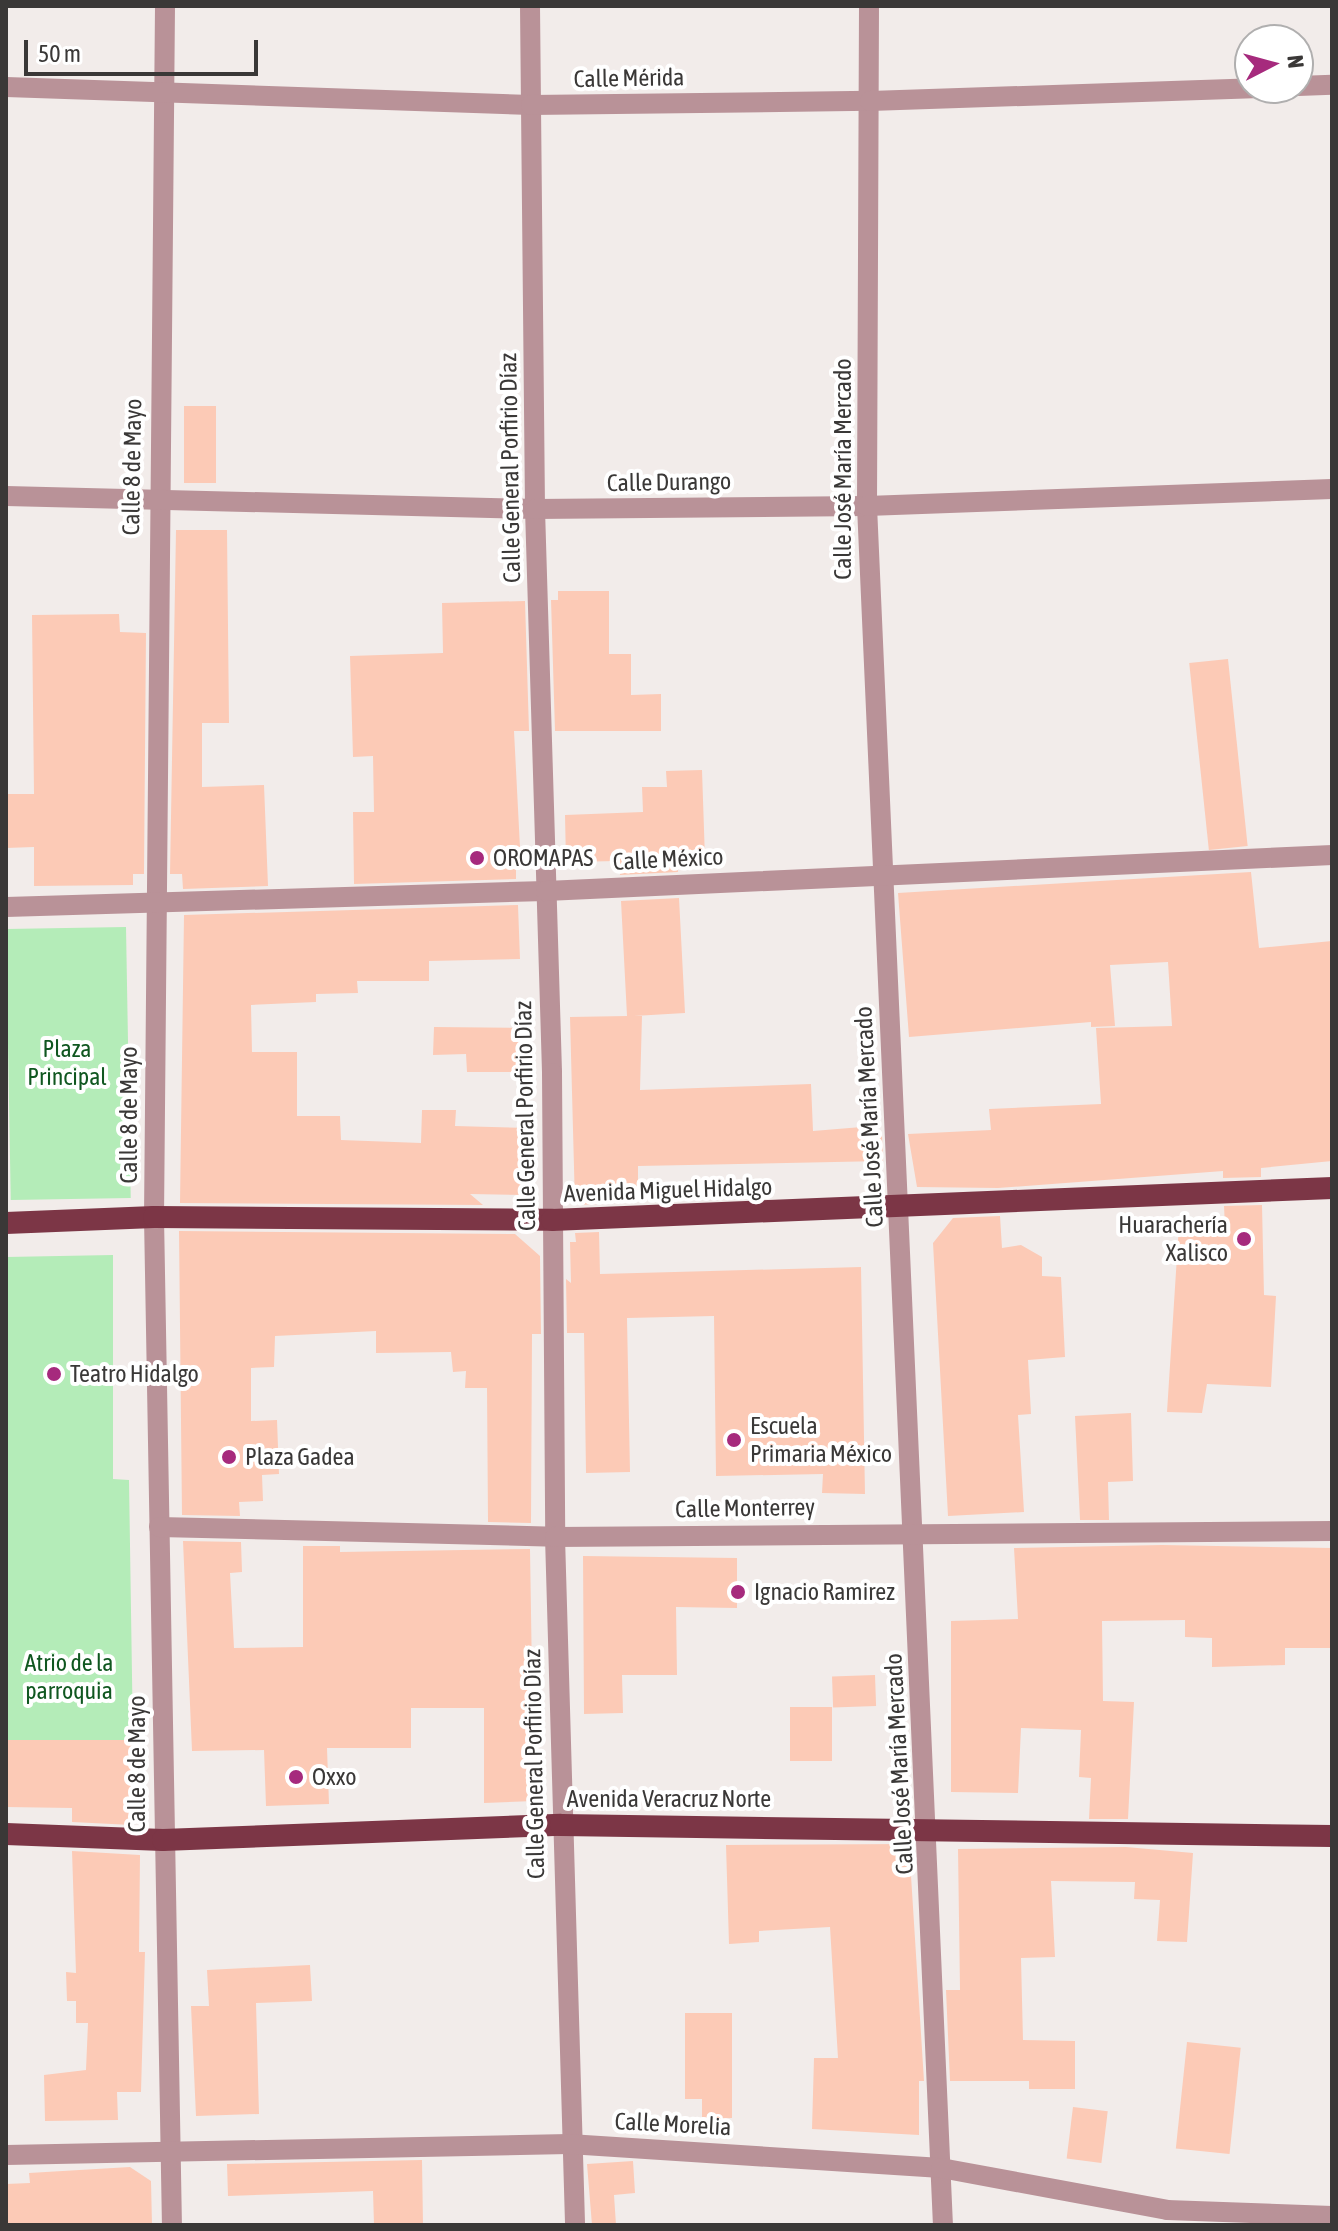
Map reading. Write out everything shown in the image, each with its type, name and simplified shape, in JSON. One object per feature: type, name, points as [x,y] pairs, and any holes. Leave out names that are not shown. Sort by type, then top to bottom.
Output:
[{"type":"highway","name":"Avenida Miguel Hidalgo","points":[[6,1223],[154,1217],[552,1220],[901,1209],[1332,1188]]},
{"type":"highway","name":"Avenida Veracruz Norte","points":[[6,1834],[163,1840],[561,1825],[927,1826],[1332,1836]]},
{"type":"street","name":"Calle 8 de Mayo","points":[[165,6],[157,497],[154,1217],[172,2225]]},
{"type":"street","name":"Calle General Porfirio Díaz","points":[[530,6],[535,509],[546,891],[555,1537],[569,2144],[575,2225]]},
{"type":"street","name":"Calle José María Mercado","points":[[869,6],[867,506],[880,875],[901,1209],[943,2225]]},
{"type":"street","name":"Calle Mérida","points":[[6,87],[165,90],[531,105],[870,101],[1234,89]]},
{"type":"street","name":"Calle Durango","points":[[6,496],[157,497],[535,509],[867,506],[1332,489]]},
{"type":"street","name":"Calle México","points":[[6,907],[546,891],[1332,855]]},
{"type":"street","name":"Calle Monterrey","points":[[159,1527],[555,1537],[1332,1531]]},
{"type":"street","name":"Calle Morelia","points":[[6,2155],[569,2144],[941,2168],[1167,2210],[1331,2219]]},
{"type":"green space","name":"Plaza Principal","points":[[126,927],[131,1198],[11,1200],[6,929]]},
{"type":"green space","name":"Atrio de la parroquia","points":[[113,1255],[113,1479],[129,1480],[133,1740],[6,1740],[6,1257]]},
{"type":"building","points":[[184,406],[216,406],[216,483],[184,483]]},
{"type":"building","points":[[176,530],[227,530],[229,723],[202,723],[202,787],[264,785],[268,886],[183,889],[182,874],[170,874]]},
{"type":"building","points":[[558,591],[609,591],[609,654],[631,654],[631,695],[661,694],[661,731],[555,731],[551,600],[558,600]]},
{"type":"building","points":[[525,601],[529,731],[514,731],[521,867],[516,867],[516,879],[354,884],[353,812],[374,812],[373,756],[353,757],[350,656],[443,653],[442,603]]},
{"type":"building","points":[[119,614],[120,632],[146,633],[144,874],[133,874],[133,885],[34,886],[34,847],[6,848],[6,794],[34,794],[32,615]]},
{"type":"building","points":[[1228,659],[1248,846],[1209,850],[1189,663]]},
{"type":"building","points":[[702,770],[705,859],[677,860],[678,872],[620,875],[619,861],[566,862],[565,815],[643,812],[642,787],[667,787],[666,771]]},
{"type":"building","points":[[1251,872],[1259,948],[1332,941],[1332,1161],[1261,1168],[1261,1177],[1223,1178],[1223,1171],[998,1188],[917,1187],[908,1134],[991,1130],[989,1109],[1101,1104],[1096,1028],[1172,1026],[1168,962],[1110,965],[1115,1026],[1091,1027],[1091,1022],[909,1037],[898,893]]},
{"type":"building","points":[[679,898],[685,1013],[634,1016],[642,1016],[640,1090],[811,1084],[813,1131],[874,1126],[875,1136],[882,1135],[883,1161],[638,1166],[638,1194],[598,1194],[599,1204],[575,1205],[570,1017],[627,1016],[621,901]]},
{"type":"building","points":[[518,905],[520,959],[429,961],[429,981],[357,981],[358,993],[316,994],[316,1002],[251,1005],[252,1052],[297,1052],[297,1116],[340,1116],[341,1140],[421,1143],[422,1110],[456,1110],[455,1126],[529,1128],[528,1195],[470,1194],[483,1205],[180,1203],[184,915]]},
{"type":"building","points":[[434,1027],[521,1028],[521,1072],[467,1072],[466,1054],[433,1055]]},
{"type":"building","points":[[1262,1205],[1264,1295],[1276,1296],[1271,1387],[1207,1384],[1202,1413],[1167,1412],[1179,1225],[1225,1227],[1224,1206]]},
{"type":"building","points":[[1000,1216],[1002,1248],[1021,1245],[1042,1257],[1042,1276],[1061,1277],[1065,1357],[1028,1360],[1031,1414],[1018,1415],[1024,1512],[948,1516],[933,1243],[953,1218]]},
{"type":"building","points":[[179,1231],[515,1234],[540,1256],[541,1334],[532,1334],[531,1523],[488,1522],[487,1388],[465,1388],[466,1371],[453,1372],[451,1352],[376,1353],[376,1331],[275,1336],[274,1367],[251,1368],[251,1421],[277,1420],[279,1474],[262,1475],[263,1501],[239,1502],[240,1516],[182,1515]]},
{"type":"building","points":[[599,1232],[600,1274],[861,1267],[865,1494],[822,1493],[823,1474],[716,1476],[714,1316],[627,1318],[630,1472],[586,1473],[584,1333],[567,1333],[566,1279],[571,1283],[570,1242],[576,1242],[575,1233]]},
{"type":"building","points":[[1131,1413],[1133,1481],[1108,1482],[1109,1520],[1080,1520],[1075,1416]]},
{"type":"building","points":[[183,1541],[241,1542],[242,1572],[230,1573],[234,1648],[303,1647],[303,1546],[340,1546],[340,1552],[530,1549],[534,1801],[484,1803],[484,1708],[411,1708],[411,1748],[327,1748],[329,1804],[266,1806],[264,1750],[192,1751]]},
{"type":"building","points":[[1162,1545],[1332,1548],[1332,1648],[1285,1648],[1285,1665],[1212,1667],[1212,1638],[1185,1637],[1185,1620],[1102,1621],[1103,1701],[1134,1702],[1128,1819],[1089,1819],[1091,1778],[1079,1777],[1081,1730],[1021,1728],[1018,1793],[951,1792],[951,1621],[1018,1619],[1014,1548]]},
{"type":"building","points":[[583,1556],[737,1558],[737,1608],[676,1607],[677,1675],[622,1675],[623,1713],[584,1714]]},
{"type":"building","points":[[875,1675],[876,1706],[833,1707],[832,1677]]},
{"type":"building","points":[[790,1707],[832,1707],[832,1761],[790,1761]]},
{"type":"building","points":[[6,1740],[133,1740],[132,1825],[72,1822],[72,1808],[6,1807]]},
{"type":"building","points":[[909,1844],[924,2081],[919,2081],[919,2135],[812,2129],[814,2058],[838,2058],[830,1927],[759,1931],[759,1942],[729,1944],[726,1845]]},
{"type":"building","points":[[1126,1847],[1193,1853],[1187,1942],[1157,1941],[1160,1900],[1134,1899],[1135,1882],[1051,1881],[1055,1957],[1021,1958],[1023,2040],[1075,2041],[1075,2089],[1029,2089],[1029,2081],[950,2081],[946,1990],[960,1990],[958,1849]]},
{"type":"building","points":[[72,1851],[140,1855],[139,1952],[145,1952],[141,2092],[117,2092],[118,2120],[45,2121],[44,2075],[86,2070],[88,2023],[76,2023],[76,2001],[67,2001],[66,1972],[76,1973]]},
{"type":"building","points":[[310,1965],[312,2001],[256,2003],[259,2114],[196,2116],[191,2006],[209,2006],[207,1970]]},
{"type":"building","points":[[685,2013],[732,2013],[732,2118],[702,2119],[702,2099],[685,2099]]},
{"type":"building","points":[[1187,2042],[1241,2048],[1230,2154],[1176,2148]]},
{"type":"building","points":[[1073,2107],[1108,2111],[1101,2163],[1067,2159]]},
{"type":"building","points":[[422,2160],[423,2225],[374,2225],[373,2191],[228,2196],[227,2164]]},
{"type":"building","points":[[633,2161],[635,2193],[614,2195],[616,2225],[592,2225],[587,2164]]},
{"type":"building","points":[[130,2167],[151,2181],[152,2225],[6,2225],[6,2184],[30,2183],[29,2173]]},
{"type":"place","name":"OROMAPAS","points":[[477,858]]},
{"type":"place","name":"Huarachería Xalisco","points":[[1244,1239]]},
{"type":"place","name":"Teatro Hidalgo","points":[[54,1374]]},
{"type":"place","name":"Escuela Primaria México","points":[[734,1440]]},
{"type":"place","name":"Plaza Gadea","points":[[229,1457]]},
{"type":"place","name":"Ignacio Ramirez","points":[[738,1592]]},
{"type":"place","name":"Oxxo","points":[[296,1777]]}]
